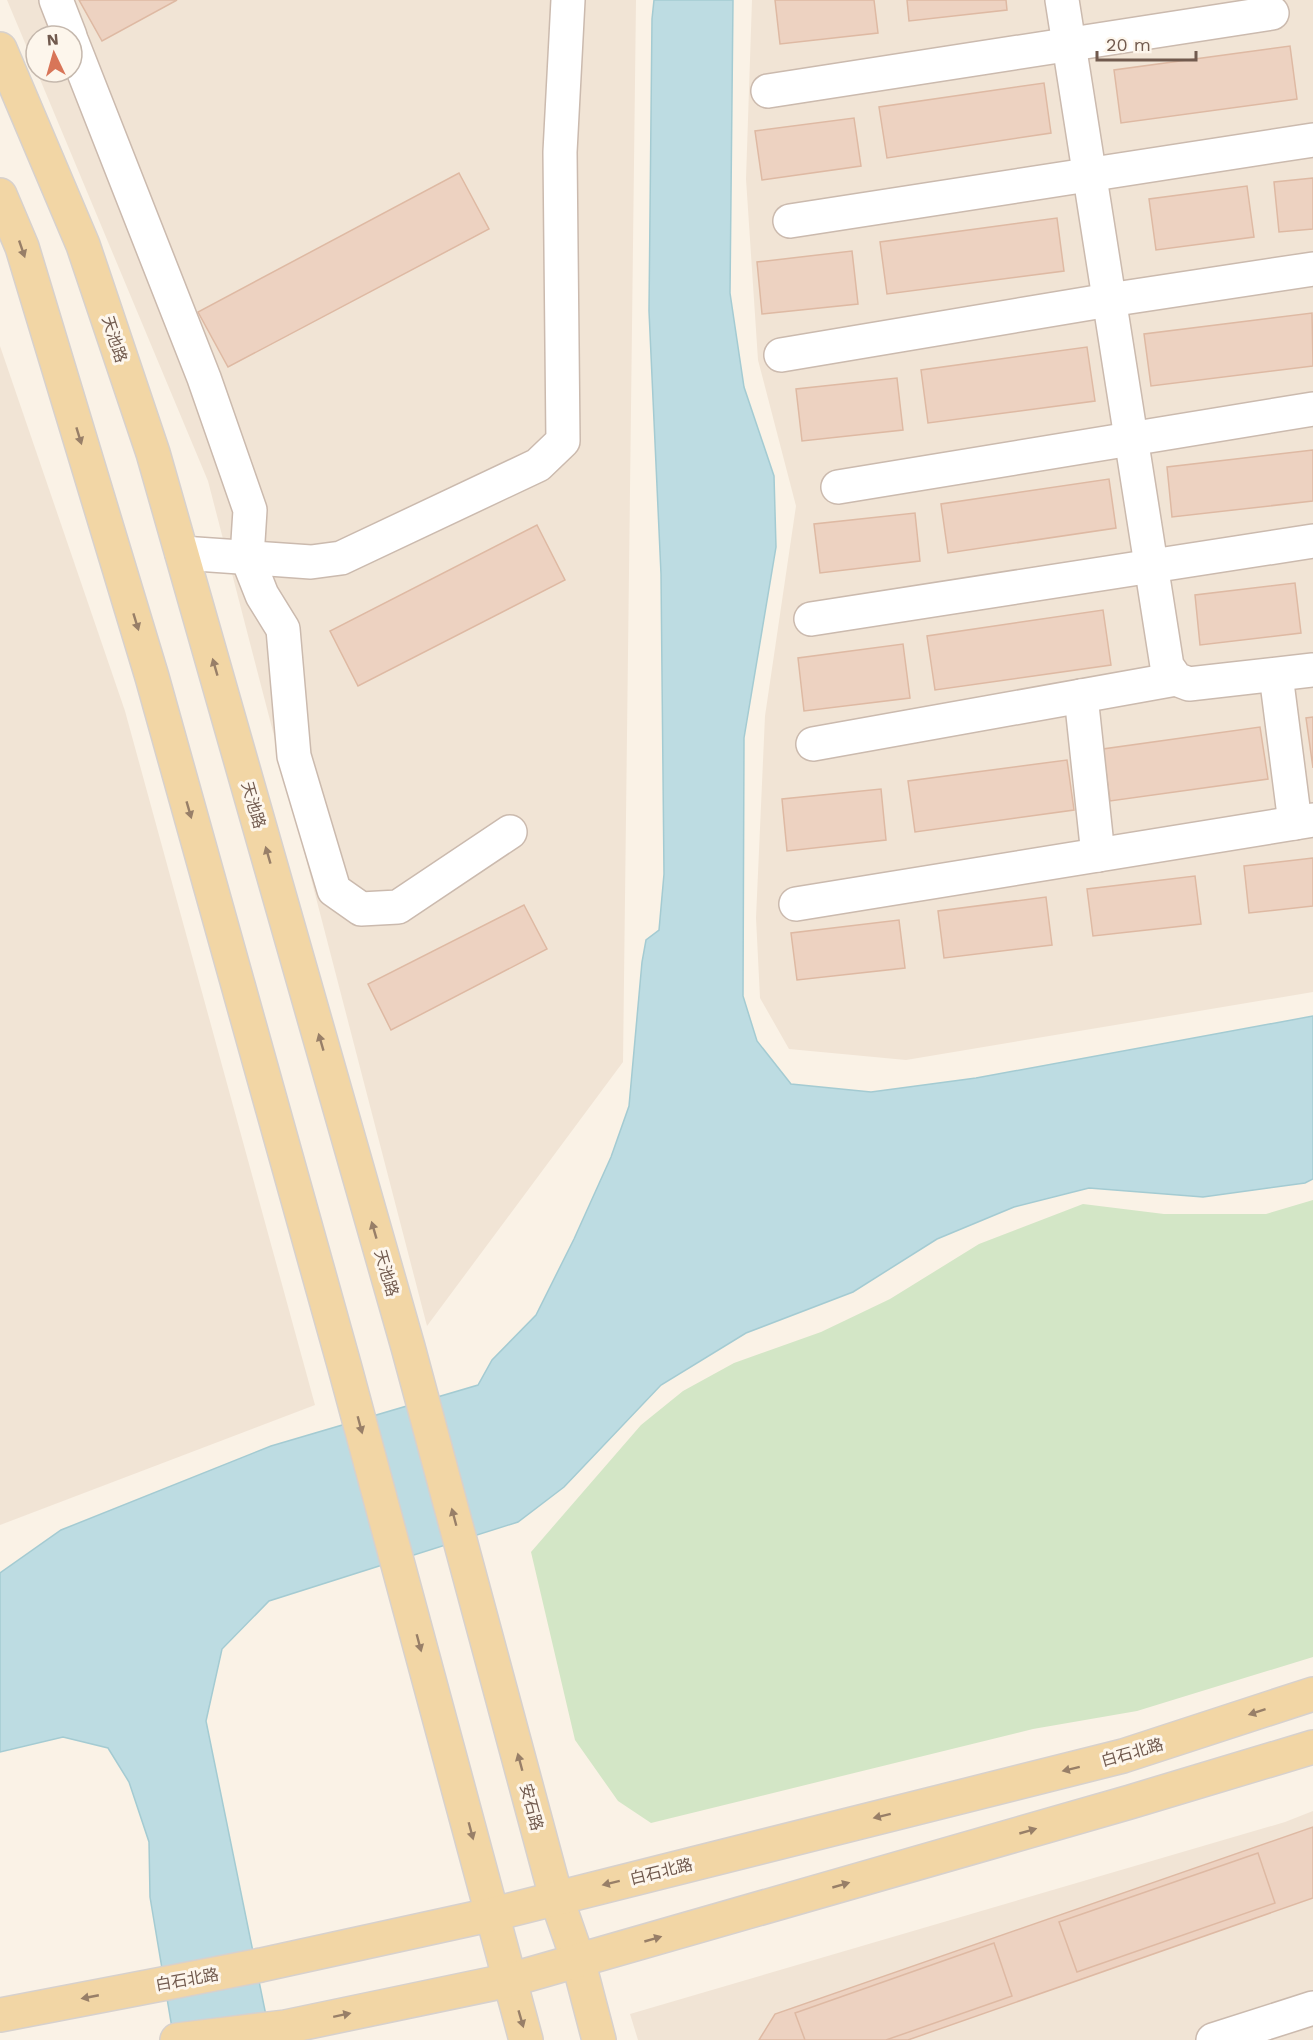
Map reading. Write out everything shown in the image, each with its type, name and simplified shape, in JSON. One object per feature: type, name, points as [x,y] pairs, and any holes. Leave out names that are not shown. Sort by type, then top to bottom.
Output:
[{"type":"main road","name":"天池路","points":[[0,49],[83,245],[153,453],[408,1347],[469,1574]]},
{"type":"main road","points":[[0,195],[22,247],[152,676],[345,1368],[494,1914],[526,2040]]},
{"type":"main road","name":"安石路","points":[[469,1574],[556,1897],[578,1960],[599,2040]]},
{"type":"main road","name":"白石北路","points":[[0,2015],[261,1965],[494,1914],[1123,1756],[1313,1694]]},
{"type":"main road","points":[[177,2040],[285,2027],[510,1980],[1130,1802],[1313,1747]]},
{"type":"street","points":[[56,0],[65,24]]},
{"type":"street","points":[[182,553],[311,562],[341,558],[538,465],[563,441],[560,152],[568,0]]},
{"type":"street","points":[[1062,0],[1167,666],[1176,679]]},
{"type":"street","points":[[768,91],[1272,13]]},
{"type":"street","points":[[84,73],[204,378],[250,510],[247,558],[262,595],[283,629],[294,756],[334,890],[361,909],[398,907],[510,832]]},
{"type":"street","points":[[790,221],[1313,140]]},
{"type":"street","points":[[781,355],[1109,300],[1313,269]]},
{"type":"street","points":[[838,487],[1313,409]]},
{"type":"street","points":[[811,620],[1313,541]]},
{"type":"street","points":[[813,744],[1176,679],[1190,684],[1313,670]]},
{"type":"street","points":[[796,904],[1304,821],[1276,675]]},
{"type":"street","points":[[1081,696],[1098,855]]},
{"type":"street","points":[[1213,2040],[1313,2008]]},
{"type":"shaded area","points":[[7,0],[636,0],[623,1062],[427,1326],[208,481],[42,84],[84,84],[84,24],[24,24],[24,40]]},
{"type":"shaded area","points":[[752,0],[1313,0],[1313,992],[906,1060],[789,1049],[760,998],[756,918],[765,716],[796,506],[758,360],[746,179]]},
{"type":"shaded area","points":[[0,346],[125,711],[315,1405],[0,1525]]},
{"type":"shaded area","points":[[1313,1811],[1313,2040],[638,2040],[630,2014],[1285,1822]]},
{"type":"green space","points":[[1313,1200],[1313,1657],[1137,1711],[1033,1729],[651,1823],[618,1801],[575,1740],[531,1552],[641,1425],[683,1391],[734,1363],[821,1332],[890,1299],[979,1244],[1083,1204],[1164,1214],[1266,1214]]},
{"type":"water","points":[[654,0],[733,0],[730,293],[744,387],[774,476],[776,547],[744,738],[743,996],[757,1041],[791,1084],[871,1092],[976,1078],[1313,1016],[1313,1179],[1305,1183],[1203,1197],[1089,1188],[1014,1207],[937,1239],[853,1292],[746,1333],[661,1385],[564,1487],[518,1522],[269,1601],[222,1649],[206,1721],[271,2040],[174,2040],[150,1897],[149,1842],[129,1782],[108,1748],[63,1737],[0,1752],[0,1573],[61,1530],[271,1446],[478,1385],[492,1360],[536,1315],[611,1157],[629,1106],[642,962],[646,940],[659,930],[664,874],[661,574],[649,311]]},
{"type":"building","points":[[79,0],[177,0],[102,41]]},
{"type":"building","points":[[775,0],[874,0],[878,33],[780,44]]},
{"type":"building","points":[[907,0],[1006,0],[1007,10],[909,21]]},
{"type":"building","points":[[1290,46],[1297,99],[1121,123],[1114,70]]},
{"type":"building","points":[[1044,83],[1051,133],[887,158],[879,107]]},
{"type":"building","points":[[854,118],[861,166],[762,180],[755,131]]},
{"type":"building","points":[[459,173],[489,229],[228,367],[198,312]]},
{"type":"building","points":[[1313,178],[1313,229],[1279,232],[1274,182]]},
{"type":"building","points":[[1247,186],[1254,237],[1156,250],[1149,199]]},
{"type":"building","points":[[1057,218],[1064,271],[887,294],[880,242]]},
{"type":"building","points":[[852,251],[858,304],[762,314],[757,262]]},
{"type":"building","points":[[1312,313],[1313,366],[1151,386],[1144,334]]},
{"type":"building","points":[[1087,347],[1095,401],[928,423],[921,370]]},
{"type":"building","points":[[897,378],[903,430],[802,441],[796,389]]},
{"type":"building","points":[[1313,450],[1313,501],[1172,517],[1167,467]]},
{"type":"building","points":[[1109,479],[1116,528],[948,553],[941,504]]},
{"type":"building","points":[[915,513],[920,561],[820,573],[814,524]]},
{"type":"building","points":[[537,525],[565,580],[358,686],[330,631]]},
{"type":"building","points":[[1295,583],[1301,633],[1200,645],[1195,595]]},
{"type":"building","points":[[1103,610],[1111,665],[935,690],[927,636]]},
{"type":"building","points":[[903,644],[910,698],[804,711],[798,658]]},
{"type":"building","points":[[1313,717],[1313,768],[1306,718]]},
{"type":"building","points":[[1260,727],[1268,779],[1110,801],[1103,749]]},
{"type":"building","points":[[1067,760],[1074,810],[915,832],[908,781]]},
{"type":"building","points":[[881,789],[886,840],[787,851],[782,799]]},
{"type":"building","points":[[1313,858],[1313,906],[1249,913],[1244,866]]},
{"type":"building","points":[[1195,876],[1201,924],[1093,936],[1087,889]]},
{"type":"building","points":[[1046,897],[1052,945],[944,958],[938,911]]},
{"type":"building","points":[[524,905],[547,949],[391,1030],[368,984]]},
{"type":"building","points":[[899,920],[905,968],[797,980],[791,933]]},
{"type":"building","points":[[1313,1827],[1313,1898],[908,2040],[759,2040],[775,2014]]},
{"type":"building","points":[[1258,1853],[1275,1903],[1077,1972],[1059,1922]]},
{"type":"building","points":[[994,1943],[1012,1996],[886,2040],[805,2040],[795,2013]]}]
